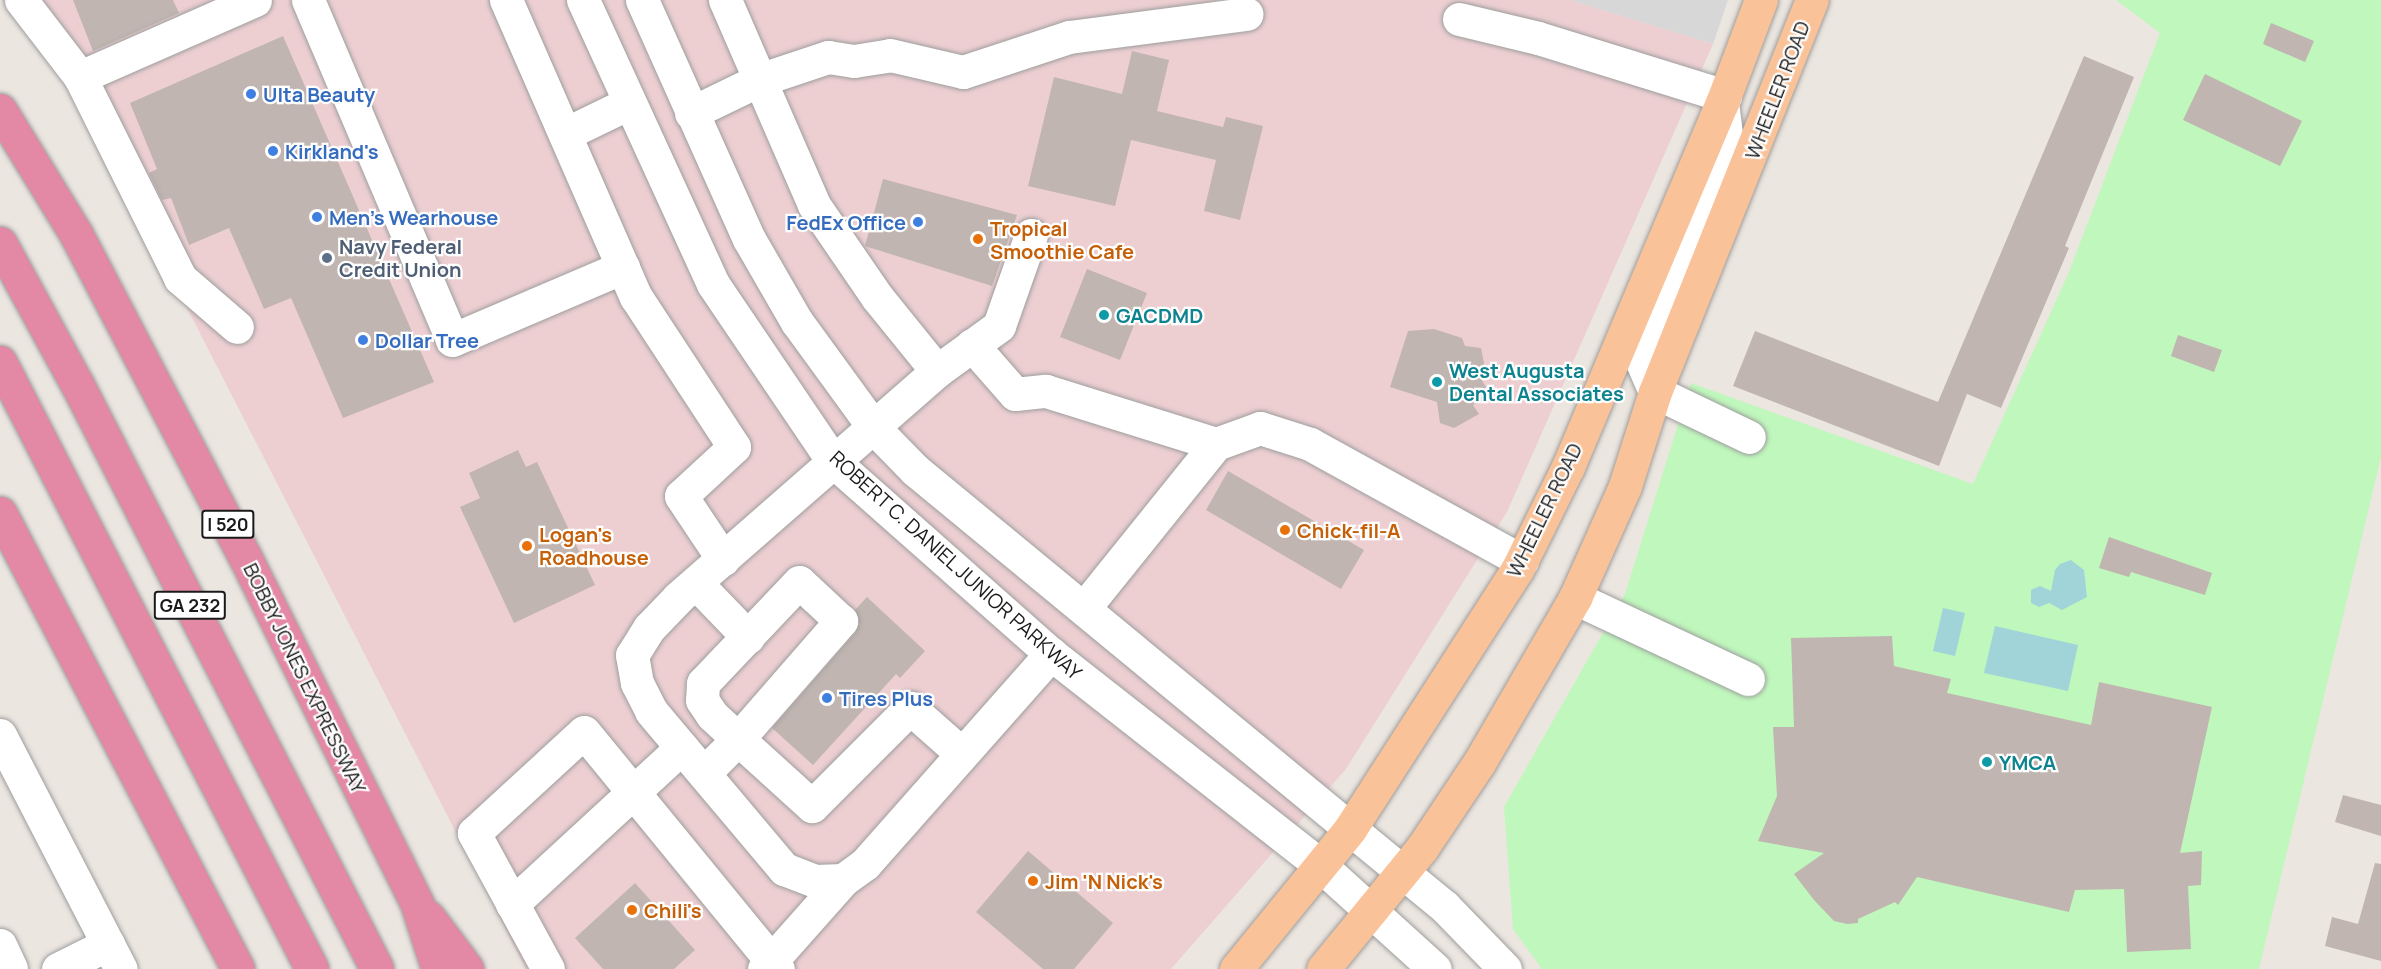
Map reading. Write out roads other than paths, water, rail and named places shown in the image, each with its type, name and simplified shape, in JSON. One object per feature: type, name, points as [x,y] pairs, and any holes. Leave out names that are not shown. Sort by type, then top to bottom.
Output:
[{"type":"highway","name":"BOBBY JONES EXPRESSWAY","points":[[0,111],[76,234],[141,354],[417,904],[438,969]]},
{"type":"highway","name":"GA 232","points":[[0,243],[77,384],[377,969]]},
{"type":"highway","name":"GA 232","points":[[0,362],[312,969]]},
{"type":"highway","points":[[0,513],[238,969]]},
{"type":"highway","points":[[417,904],[467,969]]},
{"type":"main road","name":"WHEELER ROAD","points":[[1236,969],[1319,864],[1350,829],[1522,561],[1568,467],[1724,99],[1761,0]]},
{"type":"main road","name":"WHEELER ROAD","points":[[1323,969],[1372,911],[1479,763],[1575,598],[1625,486],[1655,392],[1812,0]]},
{"type":"street","points":[[21,0],[80,77],[180,278],[237,327]]},
{"type":"street","points":[[80,77],[209,8],[255,0]]},
{"type":"street","points":[[308,0],[452,340],[623,267]]},
{"type":"street","points":[[506,0],[636,297],[735,447],[681,496],[723,559]]},
{"type":"street","name":"ROBERT C. DANIEL JUNIOR PARKWAY","points":[[583,0],[627,105],[713,284],[833,461],[1051,654],[1319,864],[1435,969]]},
{"type":"street","points":[[642,0],[749,239],[797,322],[875,429],[915,470],[1402,870],[1445,907],[1504,969]]},
{"type":"street","points":[[725,0],[814,205],[877,297],[937,371]]},
{"type":"street","points":[[691,113],[759,80],[828,57],[854,61],[890,55],[963,72],[1070,37],[1247,14]]},
{"type":"street","points":[[1460,19],[1560,45],[1724,99],[1728,149],[1638,355],[1655,392],[1749,437]]},
{"type":"street","points":[[565,134],[627,105]]},
{"type":"street","points":[[843,880],[815,880],[784,868],[651,711],[637,683],[632,655],[649,628],[696,583],[833,461],[875,429],[937,371],[999,326],[1031,235]]},
{"type":"street","points":[[972,345],[1015,394],[1046,391],[1216,444]]},
{"type":"street","points":[[1084,608],[1216,444],[1260,428],[1310,444],[1522,561]]},
{"type":"street","points":[[704,773],[738,739],[842,621],[800,582],[703,683],[702,700],[738,739],[812,806],[910,708],[962,754]]},
{"type":"street","points":[[696,583],[748,637]]},
{"type":"street","points":[[1575,598],[1748,679]]},
{"type":"street","points":[[548,969],[474,833],[585,732],[771,967],[843,880],[878,852],[1051,654]]},
{"type":"street","points":[[0,735],[115,956],[58,969]]},
{"type":"street","points":[[512,904],[631,790],[682,747]]},
{"type":"street","points":[[0,945],[11,969]]},
{"type":"water","points":[[2071,560],[2084,570],[2087,597],[2062,610],[2049,603],[2039,607],[2031,603],[2031,590],[2040,586],[2051,591],[2055,570],[2060,564]]},
{"type":"water","points":[[1943,608],[1965,613],[1955,656],[1933,651]]},
{"type":"water","points":[[1995,626],[2078,645],[2068,691],[1984,673]]},
{"type":"place","name":"Ulta Beauty","points":[[251,94]]},
{"type":"place","name":"Kirkland's","points":[[273,151]]},
{"type":"place","name":"Men's Wearhouse","points":[[317,217]]},
{"type":"place","name":"FedEx Office","points":[[918,222]]},
{"type":"place","name":"Tropical Smoothie Cafe","points":[[978,239]]},
{"type":"place","name":"Navy Federal Credit Union","points":[[327,258]]},
{"type":"place","name":"GACDMD","points":[[1104,315]]},
{"type":"place","name":"Dollar Tree","points":[[363,340]]},
{"type":"place","name":"West Augusta Dental Associates","points":[[1437,382]]},
{"type":"place","name":"Chick-fil-A","points":[[1285,530]]},
{"type":"place","name":"Logan's Roadhouse","points":[[527,546]]},
{"type":"place","name":"Tires Plus","points":[[827,698]]},
{"type":"place","name":"YMCA","points":[[1987,762]]},
{"type":"place","name":"Jim 'N Nick's","points":[[1033,881]]},
{"type":"place","name":"Chili's","points":[[632,910]]}]
